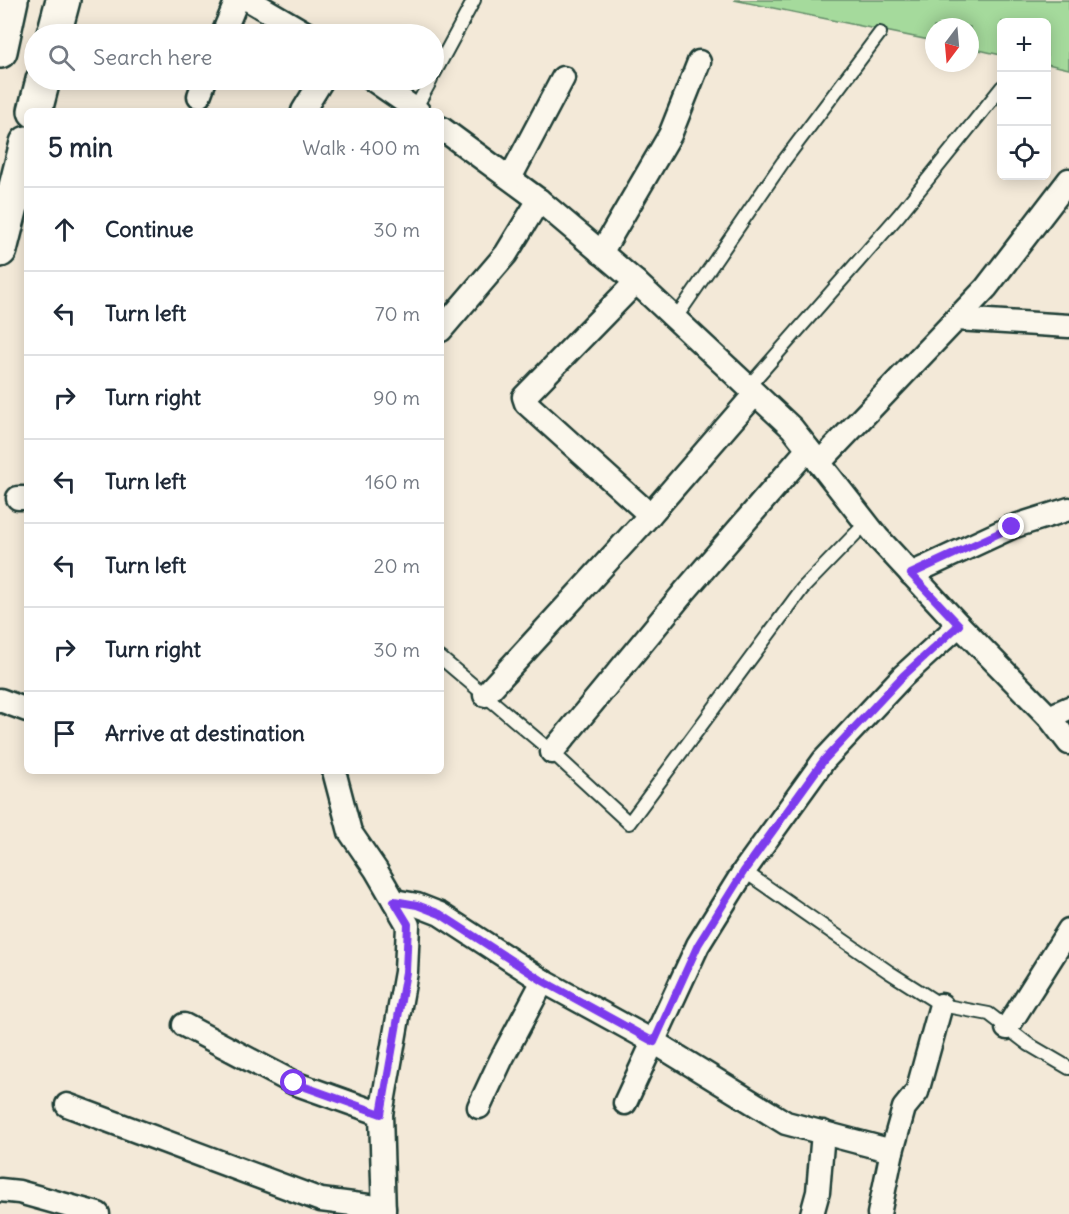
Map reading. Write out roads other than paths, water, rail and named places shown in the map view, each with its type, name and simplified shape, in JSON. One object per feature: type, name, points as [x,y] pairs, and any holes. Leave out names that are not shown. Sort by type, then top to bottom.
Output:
[{"type":"main road","points":[[0,51],[11,0]]},
{"type":"main road","points":[[57,24],[63,0]]},
{"type":"main road","points":[[36,108],[40,90]]},
{"type":"main road","points":[[0,250],[24,155]]},
{"type":"street","points":[[227,24],[237,0]]},
{"type":"street","points":[[249,0],[290,24]]},
{"type":"street","points":[[600,253],[670,135],[699,62]]},
{"type":"street","points":[[510,178],[562,78]]},
{"type":"street","points":[[305,108],[316,90]]},
{"type":"street","points":[[387,90],[413,108]]},
{"type":"street","points":[[444,130],[539,200],[636,282],[792,428],[866,523],[911,574],[959,625],[1059,712],[1069,743]]},
{"type":"street","points":[[552,752],[685,591],[814,456],[986,288],[1069,180]]},
{"type":"street","points":[[444,326],[506,254],[539,200]]},
{"type":"street","points":[[636,282],[524,397],[526,404],[650,515]]},
{"type":"street","points":[[956,319],[1069,326]]},
{"type":"street","points":[[485,695],[650,515],[752,391]]},
{"type":"street","points":[[911,574],[1012,527],[1069,509]]},
{"type":"street","points":[[625,1103],[698,945],[744,871],[824,760],[903,676],[959,625]]},
{"type":"street","points":[[0,700],[24,709]]},
{"type":"street","points":[[67,1105],[321,1200],[384,1211],[381,1114],[406,972],[408,924],[350,832],[335,774]]},
{"type":"street","points":[[394,901],[417,905],[440,914],[543,981],[654,1042],[786,1123],[892,1152]]},
{"type":"street","points":[[1007,1028],[1069,930]]},
{"type":"street","points":[[479,1107],[543,981]]},
{"type":"street","points":[[879,1214],[904,1108],[917,1092],[941,1005]]},
{"type":"street","points":[[184,1025],[294,1083],[381,1114]]},
{"type":"street","points":[[812,1214],[818,1192],[823,1132]]},
{"type":"street","points":[[0,1190],[19,1192],[98,1214]]},
{"type":"lane","points":[[444,56],[474,0]]},
{"type":"lane","points":[[675,319],[783,162],[880,33]]},
{"type":"lane","points":[[417,108],[426,90]]},
{"type":"lane","points":[[752,391],[997,93]]},
{"type":"lane","points":[[444,661],[552,752],[629,823],[802,589],[866,523]]},
{"type":"lane","points":[[744,871],[889,972],[941,1005],[989,1014],[1028,1044],[1069,1068]]}]
